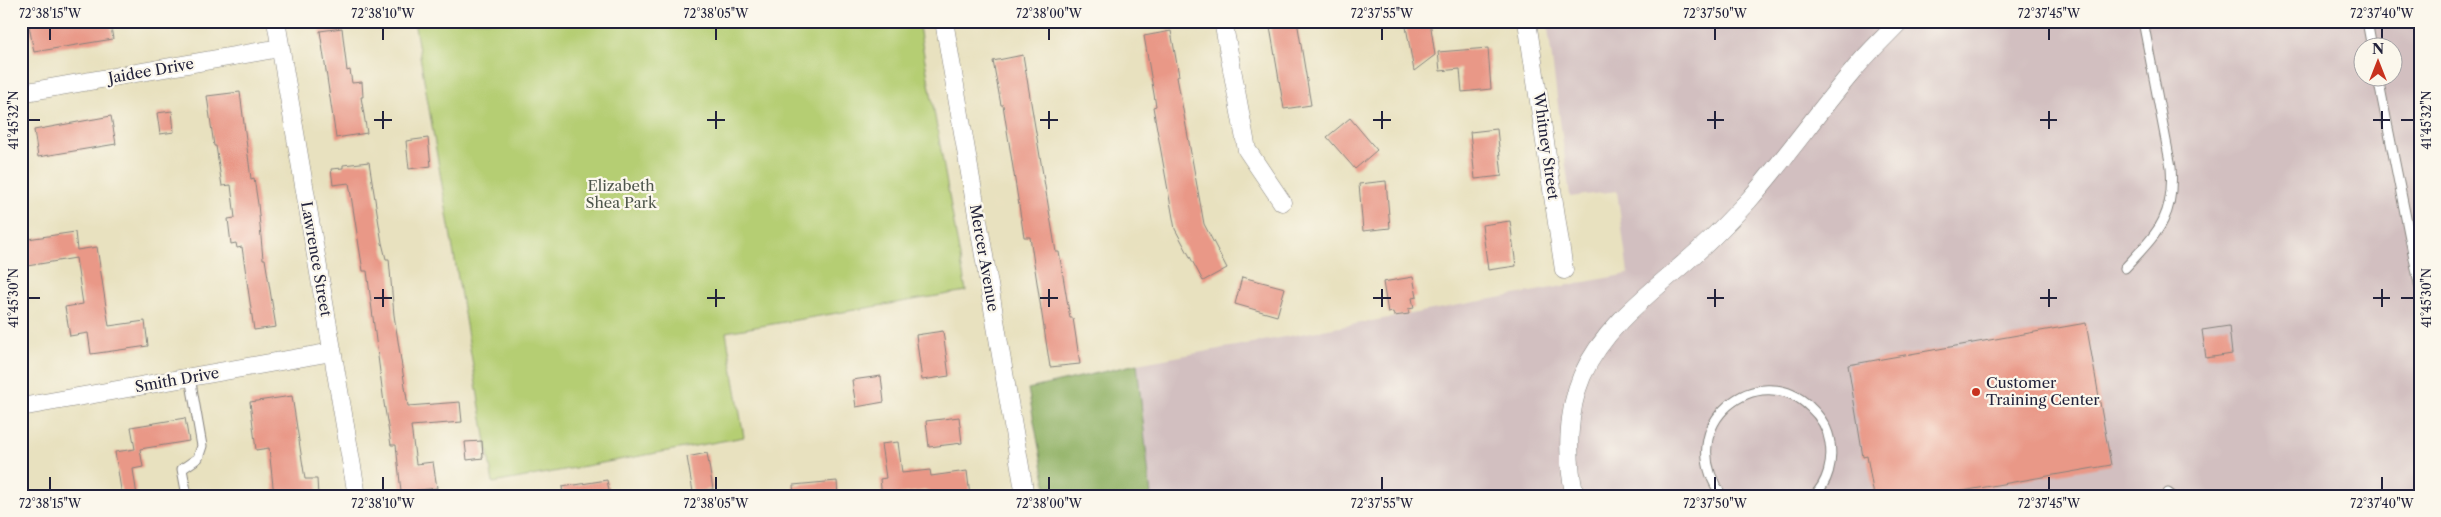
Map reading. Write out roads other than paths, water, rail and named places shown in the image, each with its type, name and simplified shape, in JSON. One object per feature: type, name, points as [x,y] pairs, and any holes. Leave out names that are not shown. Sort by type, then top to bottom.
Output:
[{"type":"street","name":"Lawrence Street","points":[[276,21],[358,496]]},
{"type":"street","name":"Mercer Avenue","points":[[944,21],[1025,496]]},
{"type":"street","points":[[1223,21],[1247,150],[1282,202]]},
{"type":"street","name":"Whitney Street","points":[[1527,21],[1564,270]]},
{"type":"street","points":[[1575,496],[1570,457],[1570,429],[1574,403],[1582,376],[1606,337],[1646,295],[1698,250],[1748,201],[1854,69],[1900,21]]},
{"type":"street","name":"Jaidee Drive","points":[[21,93],[280,48]]},
{"type":"street","name":"Smith Drive","points":[[21,407],[332,352]]},
{"type":"lane","points":[[2124,268],[2158,233],[2168,212],[2172,186],[2171,167],[2143,21]]},
{"type":"lane","points":[[2367,21],[2370,38]]},
{"type":"lane","points":[[2380,88],[2420,288]]},
{"type":"lane","points":[[187,496],[182,469],[198,458],[202,446],[190,377]]},
{"type":"lane","points":[[1722,496],[1712,482],[1706,464],[1706,446],[1710,428],[1720,413],[1731,402],[1750,393],[1769,390],[1788,393],[1805,402],[1819,416],[1829,434],[1832,453],[1829,473],[1814,496]]},
{"type":"place","name":"Customer Training Center","points":[[1976,392]]},
{"type":"park label","name":"Elizabeth Shea Park","points":[[621,194]]}]
